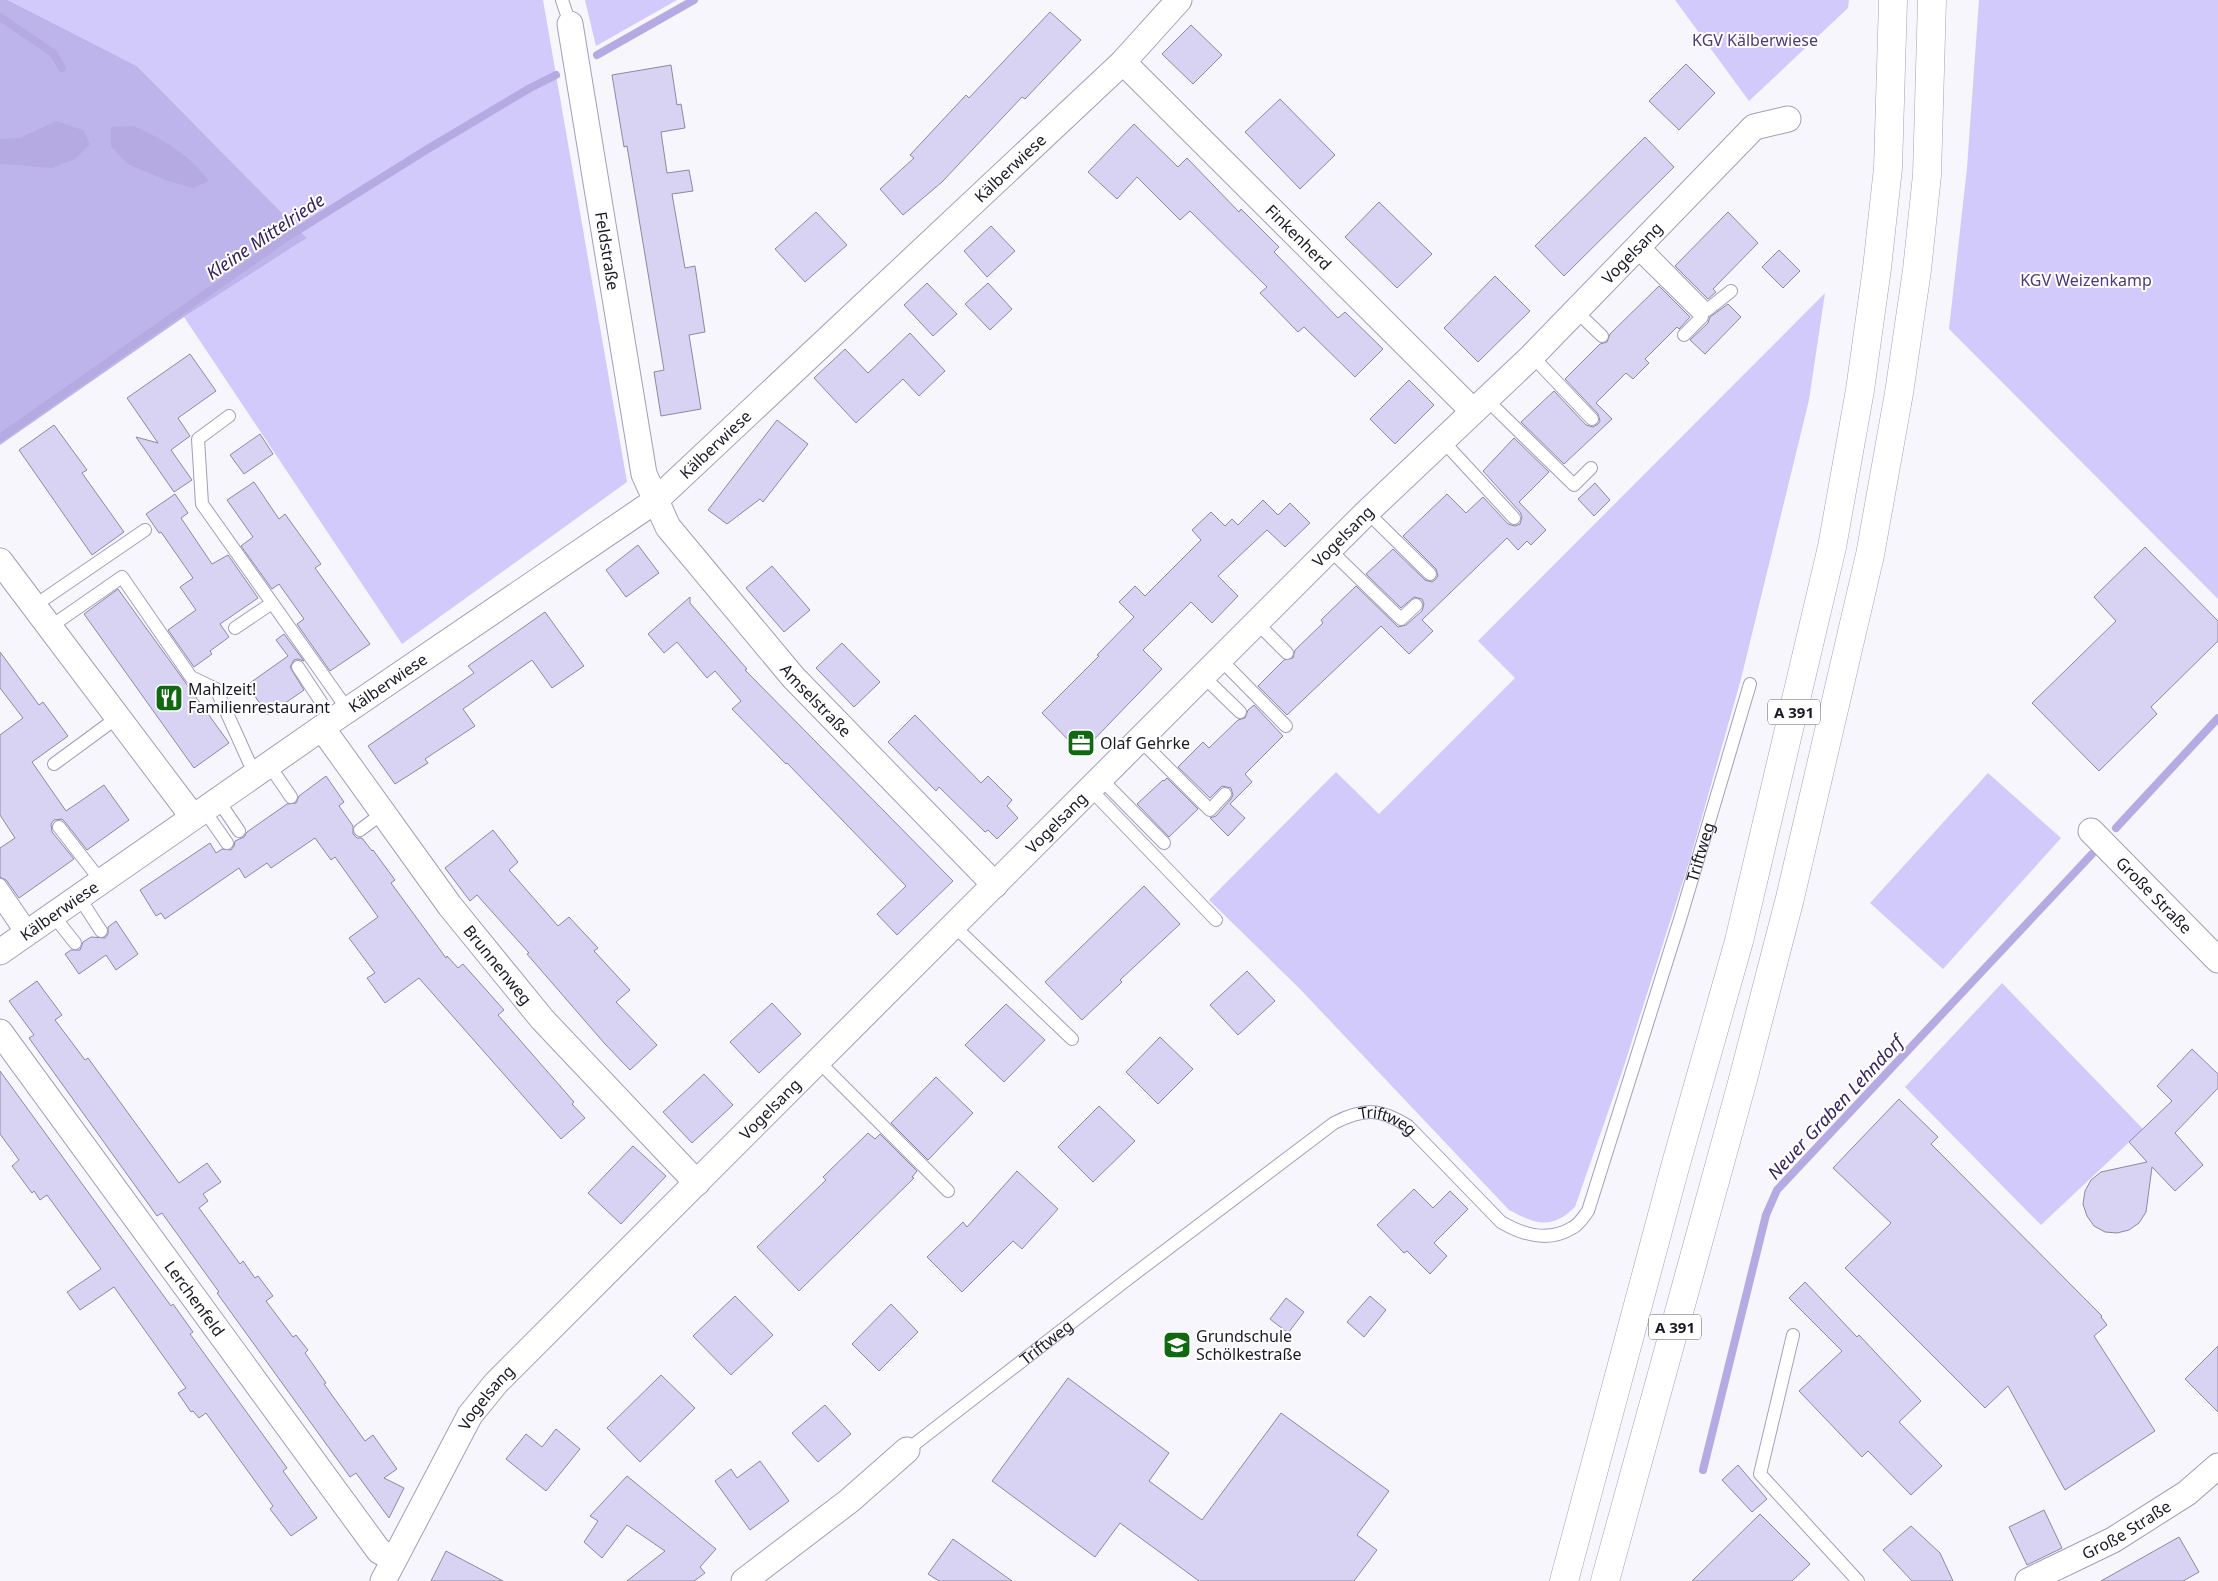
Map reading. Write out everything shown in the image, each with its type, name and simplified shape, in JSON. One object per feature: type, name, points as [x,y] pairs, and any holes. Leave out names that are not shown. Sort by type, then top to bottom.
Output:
[{"type":"highway","name":"A 391","points":[[1564,1581],[1672,1177],[1740,941],[1832,547],[1860,390],[1883,214],[1888,168],[1893,0]]},
{"type":"highway","name":"A 391","points":[[1608,1578],[1742,1083],[1782,926],[1870,555],[1899,393],[1917,270],[1926,175],[1932,0]]},
{"type":"street","name":"Kälberwiese","points":[[0,952],[335,719],[655,501],[1123,62],[1179,0]]},
{"type":"street","name":"Feldstraße","points":[[570,24],[644,474],[655,501]]},
{"type":"street","name":"Finkenherd","points":[[1123,62],[1480,405]]},
{"type":"street","name":"Vogelsang","points":[[382,1581],[470,1415],[496,1383],[1367,512],[1532,356],[1639,248],[1754,127],[1788,119]]},
{"type":"street","name":"Amselstraße","points":[[655,501],[668,527],[793,677],[995,886]]},
{"type":"street","points":[[0,560],[118,717],[205,809]]},
{"type":"street","name":"Brunnenweg","points":[[335,719],[383,813],[450,906],[542,1019],[697,1183]]},
{"type":"street","name":"Große Straße","points":[[2091,831],[2218,960]]},
{"type":"street","name":"Lerchenfeld","points":[[0,1032],[379,1552],[394,1559]]},
{"type":"street","name":"Triftweg","points":[[744,1581],[849,1501],[907,1450]]},
{"type":"street","name":"Große Straße","points":[[2028,1581],[2113,1540],[2186,1493],[2218,1466]]},
{"type":"lane","name":"Feldstraße","points":[[562,0],[570,24]]},
{"type":"lane","points":[[1639,248],[1707,310],[1731,291]]},
{"type":"lane","points":[[1639,248],[1702,317],[1684,335]]},
{"type":"lane","points":[[1576,311],[1602,336]]},
{"type":"lane","points":[[1532,356],[1592,419]]},
{"type":"lane","points":[[1480,405],[1574,485],[1591,468]]},
{"type":"lane","points":[[229,416],[198,438],[202,504],[272,603],[335,719]]},
{"type":"lane","points":[[1442,440],[1514,518]]},
{"type":"lane","points":[[1367,512],[1430,574]]},
{"type":"lane","points":[[34,606],[145,530]]},
{"type":"lane","points":[[1330,550],[1401,619],[1416,605]]},
{"type":"lane","points":[[50,627],[122,576],[191,677],[216,689],[249,762],[264,769],[291,797]]},
{"type":"lane","points":[[235,628],[272,603]]},
{"type":"lane","points":[[1257,623],[1287,653]]},
{"type":"lane","points":[[298,667],[335,719]]},
{"type":"lane","points":[[1212,668],[1240,712]]},
{"type":"lane","points":[[1212,668],[1286,726]]},
{"type":"lane","name":"Triftweg","points":[[907,1450],[1128,1278],[1318,1134],[1354,1113],[1373,1112],[1391,1115],[1408,1126],[1501,1222],[1514,1229],[1546,1237],[1574,1228],[1588,1211],[1681,916],[1750,684]]},
{"type":"lane","points":[[54,764],[118,717]]},
{"type":"lane","points":[[1140,740],[1210,810],[1225,794]]},
{"type":"lane","points":[[1096,784],[1164,843]]},
{"type":"lane","points":[[1096,784],[1216,920]]},
{"type":"lane","points":[[205,809],[239,830]]},
{"type":"lane","points":[[205,809],[227,843]]},
{"type":"lane","points":[[360,830],[383,813]]},
{"type":"lane","points":[[59,827],[101,881]]},
{"type":"lane","points":[[0,885],[27,933]]},
{"type":"lane","points":[[79,898],[101,931]]},
{"type":"lane","points":[[0,902],[27,933]]},
{"type":"lane","points":[[53,915],[75,943]]},
{"type":"lane","points":[[954,926],[1072,1039]]},
{"type":"lane","points":[[819,1062],[948,1191]]},
{"type":"lane","points":[[1793,1335],[1760,1474],[1858,1581]]},
{"type":"green space","points":[[8,0],[543,0],[627,482],[402,644],[184,317],[307,238],[137,66]]},
{"type":"green space","points":[[585,0],[677,0],[596,46]]},
{"type":"green space","name":"KGV Kälberwiese","points":[[1675,0],[1849,0],[1848,8],[1749,101]]},
{"type":"green space","name":"KGV Weizenkamp","points":[[1979,0],[2218,0],[2218,599],[1949,329],[1967,168]]},
{"type":"green space","points":[[1825,293],[1809,400],[1741,679],[1690,859],[1623,1069],[1575,1207],[1559,1219],[1551,1222],[1527,1219],[1509,1210],[1300,989],[1209,900],[1336,772],[1379,814],[1515,678],[1478,641]]},
{"type":"green space","points":[[1988,773],[2061,838],[1943,969],[1870,903]]},
{"type":"green space","points":[[2002,983],[2143,1129],[2041,1225],[1905,1087]]},
{"type":"shaded area","points":[[0,0],[8,0],[137,66],[307,238],[184,317],[0,445]]},
{"type":"shaded area","points":[[56,121],[83,130],[90,144],[75,159],[52,168],[0,164],[0,139],[20,138]]},
{"type":"shaded area","points":[[134,126],[176,149],[193,163],[209,181],[193,188],[165,180],[128,164],[111,146],[111,127]]},
{"type":"building","points":[[1050,12],[1081,40],[1025,99],[1022,97],[942,182],[903,215],[880,189],[914,158],[910,155],[966,95],[969,98]]},
{"type":"building","points":[[1191,25],[1222,55],[1193,84],[1162,54]]},
{"type":"building","points":[[1686,64],[1715,93],[1679,130],[1649,101]]},
{"type":"building","points":[[671,65],[677,105],[681,104],[685,128],[661,132],[667,173],[689,170],[693,191],[672,194],[685,268],[695,266],[705,332],[689,335],[701,409],[661,416],[654,372],[664,370],[627,146],[624,147],[612,75]]},
{"type":"building","points":[[1280,99],[1335,155],[1300,189],[1245,132]]},
{"type":"building","points":[[1134,124],[1178,167],[1187,158],[1239,212],[1241,209],[1279,247],[1274,252],[1338,318],[1345,312],[1383,349],[1355,377],[1304,327],[1298,332],[1260,293],[1267,287],[1190,211],[1180,220],[1137,177],[1117,199],[1088,172]]},
{"type":"building","points":[[1645,137],[1674,167],[1564,276],[1535,246]]},
{"type":"building","points":[[1379,202],[1432,254],[1397,288],[1345,237]]},
{"type":"building","points":[[816,212],[847,245],[805,282],[775,249]]},
{"type":"building","points":[[1728,212],[1758,243],[1713,289],[1716,292],[1708,299],[1675,266]]},
{"type":"building","points":[[991,226],[1015,251],[987,277],[964,251]]},
{"type":"building","points":[[1779,250],[1800,271],[1783,288],[1762,267]]},
{"type":"building","points":[[1495,276],[1530,311],[1478,362],[1444,328]]},
{"type":"building","points":[[927,283],[957,314],[933,336],[904,305]]},
{"type":"building","points":[[988,283],[1012,309],[990,330],[965,304]]},
{"type":"building","points":[[1659,286],[1690,317],[1679,329],[1677,327],[1645,359],[1649,363],[1633,379],[1626,373],[1596,403],[1612,419],[1564,464],[1521,422],[1554,391],[1586,425],[1593,427],[1598,424],[1600,421],[1598,414],[1565,379],[1600,344],[1607,342],[1610,334]]},
{"type":"building","points":[[1728,304],[1741,317],[1705,354],[1690,340],[1708,323],[1710,317]]},
{"type":"building","points":[[910,333],[945,371],[919,396],[903,379],[856,423],[814,378],[845,349],[868,373]]},
{"type":"building","points":[[190,354],[216,391],[178,418],[190,436],[171,450],[192,480],[174,492],[136,437],[158,443],[127,398]]},
{"type":"building","points":[[1409,380],[1434,405],[1395,444],[1370,419]]},
{"type":"building","points":[[777,420],[808,444],[763,502],[760,499],[727,524],[708,510]]},
{"type":"building","points":[[54,425],[87,470],[82,473],[124,532],[92,555],[19,450]]},
{"type":"building","points":[[260,434],[273,454],[244,474],[230,455]]},
{"type":"building","points":[[1514,438],[1549,472],[1519,502],[1546,530],[1531,545],[1527,541],[1518,550],[1507,538],[1422,620],[1433,631],[1409,654],[1381,626],[1287,715],[1258,686],[1284,660],[1293,658],[1295,650],[1323,623],[1321,620],[1356,586],[1398,627],[1406,625],[1422,611],[1424,604],[1422,599],[1414,597],[1401,608],[1366,574],[1393,549],[1425,580],[1432,582],[1435,580],[1438,576],[1436,569],[1403,536],[1447,494],[1466,513],[1483,497],[1508,524],[1515,526],[1520,524],[1522,517],[1520,512],[1483,471]]},
{"type":"building","points":[[254,482],[279,519],[285,514],[321,564],[315,568],[370,644],[330,671],[297,624],[304,619],[279,584],[272,589],[241,546],[253,537],[227,500]]},
{"type":"building","points":[[1595,483],[1610,500],[1594,516],[1578,499]]},
{"type":"building","points":[[175,494],[188,513],[181,518],[212,564],[228,555],[258,598],[220,624],[229,637],[210,651],[212,654],[194,667],[168,630],[196,610],[180,587],[193,578],[146,514]]},
{"type":"building","points":[[1263,500],[1278,515],[1290,503],[1310,523],[1285,547],[1267,530],[1218,576],[1238,596],[1212,623],[1191,602],[1143,650],[1162,669],[1081,753],[1042,713],[1099,656],[1097,655],[1134,617],[1119,602],[1135,586],[1145,596],[1201,540],[1192,530],[1211,512],[1225,526],[1232,519],[1238,525]]},
{"type":"building","points":[[638,545],[659,573],[626,597],[606,570]]},
{"type":"building","points":[[2145,547],[2218,621],[2218,641],[2151,707],[2157,714],[2099,771],[2032,703],[2116,621],[2094,597]]},
{"type":"building","points":[[772,566],[810,610],[784,632],[746,588]]},
{"type":"building","points":[[118,589],[229,743],[194,768],[84,614]]},
{"type":"building","points":[[690,597],[690,603],[747,669],[745,670],[953,881],[897,935],[877,914],[906,886],[732,709],[741,701],[715,671],[707,678],[677,642],[664,653],[648,634]]},
{"type":"building","points":[[545,612],[584,666],[552,688],[532,660],[463,709],[475,726],[425,759],[428,763],[395,784],[368,746],[474,673],[468,666]]},
{"type":"building","points":[[284,634],[304,661],[294,660],[290,667],[304,690],[268,715],[247,685],[288,656],[276,640]]},
{"type":"building","points":[[842,643],[880,682],[854,707],[816,668]]},
{"type":"building","points":[[0,652],[39,705],[43,702],[68,736],[32,762],[66,811],[104,785],[129,820],[87,850],[62,819],[54,820],[51,824],[52,832],[74,859],[19,898],[6,880],[0,877],[0,848],[15,838],[0,815],[0,735],[23,718],[0,688]]},
{"type":"building","points":[[1254,705],[1283,736],[1245,774],[1252,782],[1230,804],[1245,818],[1228,836],[1210,818],[1216,816],[1231,799],[1233,795],[1231,788],[1222,786],[1210,798],[1178,767],[1203,742],[1209,748],[1238,720],[1245,718],[1248,710]]},
{"type":"building","points":[[915,715],[981,783],[988,776],[1012,800],[1007,806],[1018,818],[997,839],[988,830],[985,832],[939,787],[936,791],[888,742]]},
{"type":"building","points":[[326,776],[344,802],[339,806],[353,826],[353,834],[357,838],[362,838],[373,850],[395,880],[391,883],[446,958],[447,956],[458,968],[463,964],[504,1010],[498,1015],[574,1102],[572,1104],[585,1118],[561,1139],[419,978],[385,1003],[367,978],[375,973],[349,938],[378,917],[335,857],[331,860],[315,838],[271,868],[267,863],[245,878],[239,868],[165,919],[161,913],[156,916],[140,890],[210,843],[216,853],[222,849],[231,850],[235,841],[244,837],[247,832],[287,804],[296,803],[299,796]]},
{"type":"building","points":[[1167,778],[1198,809],[1169,837],[1137,804]]},
{"type":"building","points":[[493,830],[518,862],[509,870],[558,926],[569,917],[598,948],[594,951],[630,990],[616,1002],[657,1045],[630,1070],[605,1044],[527,954],[529,953],[477,895],[470,901],[445,868]]},
{"type":"building","points":[[1144,886],[1180,924],[1120,980],[1122,982],[1082,1020],[1045,982]]},
{"type":"building","points":[[116,921],[138,954],[116,970],[106,955],[79,974],[65,954],[71,950],[80,950],[83,942],[91,937],[105,938],[108,934],[108,927]]},
{"type":"building","points":[[1247,971],[1275,1001],[1238,1035],[1210,1005]]},
{"type":"building","points":[[37,981],[62,1015],[55,1020],[85,1060],[88,1058],[179,1183],[207,1163],[221,1182],[203,1194],[208,1201],[199,1208],[240,1264],[243,1261],[255,1278],[258,1276],[273,1296],[266,1301],[293,1337],[296,1335],[308,1350],[305,1353],[326,1383],[324,1384],[365,1441],[373,1435],[397,1469],[384,1478],[404,1488],[389,1518],[356,1473],[350,1477],[217,1293],[219,1292],[162,1213],[157,1216],[29,1038],[34,1035],[9,1001]]},
{"type":"building","points":[[772,1003],[801,1034],[759,1073],[730,1042]]},
{"type":"building","points":[[1006,1004],[1045,1040],[1004,1082],[965,1045]]},
{"type":"building","points":[[1160,1037],[1193,1069],[1158,1104],[1126,1072]]},
{"type":"building","points":[[2192,1049],[2218,1074],[2218,1088],[2175,1133],[2203,1165],[2175,1191],[2152,1167],[2146,1212],[2139,1223],[2129,1230],[2117,1233],[2105,1232],[2094,1226],[2087,1216],[2083,1204],[2085,1191],[2091,1180],[2101,1172],[2147,1162],[2129,1142],[2172,1101],[2157,1086]]},
{"type":"building","points":[[0,1071],[171,1306],[173,1304],[193,1332],[190,1334],[287,1468],[283,1471],[317,1518],[291,1536],[270,1509],[273,1506],[206,1413],[199,1418],[193,1411],[191,1412],[178,1393],[186,1388],[114,1287],[80,1310],[67,1292],[101,1269],[47,1195],[40,1200],[34,1191],[32,1193],[12,1166],[19,1160],[0,1134]]},
{"type":"building","points":[[704,1074],[733,1105],[692,1143],[663,1112]]},
{"type":"building","points":[[936,1077],[973,1113],[928,1160],[891,1123]]},
{"type":"building","points":[[1899,1099],[1938,1137],[1931,1144],[2102,1316],[2107,1325],[2094,1336],[2155,1431],[2065,1490],[2008,1386],[1985,1408],[1845,1268],[1891,1223],[1833,1168]]},
{"type":"building","points":[[1099,1106],[1135,1141],[1093,1182],[1058,1147]]},
{"type":"building","points":[[868,1133],[875,1139],[880,1134],[917,1171],[912,1177],[914,1178],[799,1291],[757,1247],[826,1180],[823,1177]]},
{"type":"building","points":[[633,1146],[666,1176],[621,1224],[588,1193]]},
{"type":"building","points":[[1017,1171],[1058,1209],[1022,1249],[1013,1241],[962,1292],[927,1257],[963,1222],[967,1227]]},
{"type":"building","points":[[1414,1189],[1433,1208],[1450,1191],[1468,1209],[1434,1243],[1447,1256],[1430,1274],[1407,1251],[1404,1253],[1377,1225]]},
{"type":"building","points":[[1805,1282],[1857,1337],[1859,1335],[1921,1401],[1899,1422],[1942,1466],[1911,1495],[1868,1451],[1862,1457],[1799,1391],[1842,1351],[1789,1298]]},
{"type":"building","points":[[735,1296],[773,1335],[731,1375],[693,1336]]},
{"type":"building","points":[[1370,1296],[1386,1310],[1364,1337],[1347,1322]]},
{"type":"building","points":[[1286,1298],[1304,1312],[1288,1333],[1270,1319]]},
{"type":"building","points":[[891,1304],[918,1332],[879,1371],[852,1344]]},
{"type":"building","points":[[2218,1346],[2218,1412],[2185,1379]]},
{"type":"building","points":[[661,1375],[695,1408],[640,1462],[607,1428]]},
{"type":"building","points":[[1068,1378],[1169,1453],[1149,1481],[1202,1520],[1281,1413],[1389,1491],[1357,1535],[1377,1550],[1354,1581],[1199,1581],[1120,1523],[1095,1557],[992,1481]]},
{"type":"building","points":[[825,1405],[851,1434],[818,1462],[792,1433]]},
{"type":"building","points":[[556,1429],[580,1449],[546,1491],[506,1459],[526,1434],[542,1447]]},
{"type":"building","points":[[760,1461],[789,1501],[750,1530],[715,1481],[731,1469],[737,1478]]},
{"type":"building","points":[[1738,1465],[1767,1499],[1752,1512],[1722,1480]]},
{"type":"building","points":[[627,1476],[716,1549],[700,1567],[705,1573],[694,1581],[627,1581],[665,1551],[627,1525],[602,1558],[584,1542],[598,1521],[590,1516]]},
{"type":"building","points":[[2044,1510],[2062,1548],[2027,1565],[2009,1527]]},
{"type":"building","points":[[1760,1514],[1810,1564],[1792,1581],[1692,1581]]},
{"type":"building","points":[[1911,1526],[1940,1553],[1953,1581],[1912,1581],[1883,1550]]},
{"type":"building","points":[[2179,1537],[2199,1572],[2183,1581],[2101,1581]]},
{"type":"building","points":[[953,1539],[1012,1581],[939,1581],[928,1574]]},
{"type":"building","points":[[446,1551],[503,1581],[431,1581]]},
{"type":"waterway","name":"Kleine Mittelriede","points":[[597,55],[694,0]]},
{"type":"waterway","points":[[0,17],[53,53],[62,68]]},
{"type":"waterway","name":"Kleine Mittelriede","points":[[0,438],[287,237],[426,150],[530,88],[556,75]]},
{"type":"waterway","name":"Neuer Graben Lehndorf","points":[[2116,828],[2218,718]]},
{"type":"waterway","name":"Neuer Graben Lehndorf","points":[[1703,1470],[1766,1215],[1777,1190],[2092,854]]},
{"type":"place","name":"Mahlzeit! Familienrestaurant","points":[[169,698]]},
{"type":"place","name":"Olaf Gehrke","points":[[1081,743]]},
{"type":"place","name":"Grundschule Schölkestraße","points":[[1177,1345]]}]
